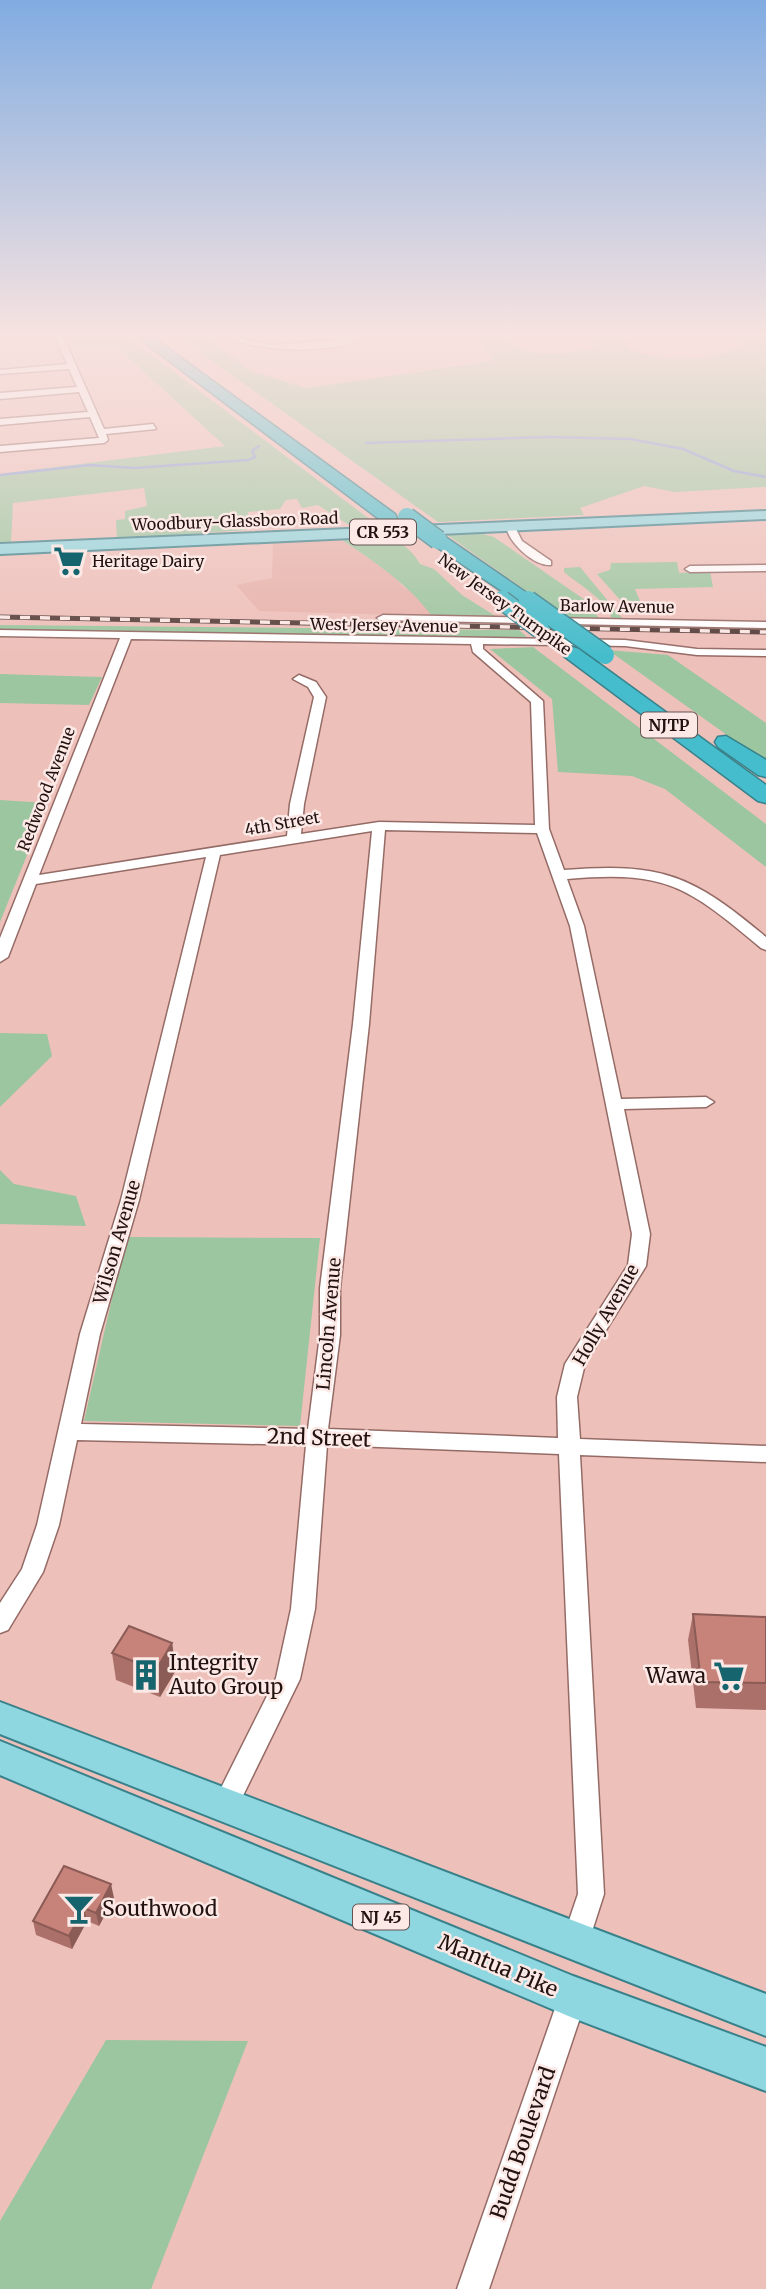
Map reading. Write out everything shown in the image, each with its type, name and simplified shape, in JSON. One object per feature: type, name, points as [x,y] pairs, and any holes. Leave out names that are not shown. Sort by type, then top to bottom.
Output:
[{"type":"highway","name":"New Jersey Turnpike","points":[[286,443],[389,518],[528,600],[766,770]]},
{"type":"highway","name":"New Jersey Turnpike","points":[[307,443],[407,517],[429,540],[502,600],[766,796]]},
{"type":"main road","name":"Woodbury-Glassboro Road","points":[[0,549],[766,515]]},
{"type":"main road","name":"NJ 45","points":[[0,1718],[766,2015]]},
{"type":"main road","name":"Mantua Pike","points":[[0,1758],[573,1997],[766,2069]]},
{"type":"street","points":[[0,449],[49,443]]},
{"type":"street","points":[[510,527],[518,543],[547,563]]},
{"type":"street","points":[[690,569],[766,568]]},
{"type":"street","name":"Barlow Avenue","points":[[383,618],[766,625]]},
{"type":"street","name":"West Jersey Avenue","points":[[0,633],[625,643],[697,652],[766,653]]},
{"type":"street","name":"Redwood Avenue","points":[[0,957],[127,635]]},
{"type":"street","name":"Holly Avenue","points":[[477,642],[477,650],[537,701],[542,829],[577,926],[640,1234],[638,1266],[575,1364],[567,1397],[572,1448],[591,1894],[576,1941]]},
{"type":"street","points":[[294,837],[296,804],[320,698],[312,685],[299,679]]},
{"type":"street","name":"4th Street","points":[[30,881],[214,853],[294,837],[379,827],[542,829]]},
{"type":"street","name":"Lincoln Avenue","points":[[225,1806],[288,1679],[303,1609],[317,1437],[330,1335],[330,1288],[361,1024],[379,827]]},
{"type":"street","name":"Wilson Avenue","points":[[0,1623],[36,1561],[48,1525],[90,1334],[132,1193],[214,853]]},
{"type":"street","points":[[559,875],[619,871],[644,874],[687,886],[708,898],[766,945]]},
{"type":"street","points":[[615,1104],[706,1102]]},
{"type":"street","name":"2nd Street","points":[[67,1432],[317,1437],[766,1454]]},
{"type":"street","name":"Budd Boulevard","points":[[472,2289],[573,1997]]},
{"type":"shaded area","points":[[340,539],[392,574],[403,587],[414,593],[432,616],[259,611],[236,585],[272,578],[273,541]]},
{"type":"green space","points":[[222,443],[268,443],[380,527],[349,525],[318,505],[302,508],[297,499],[286,500],[280,509],[248,512],[246,530],[117,539],[116,520],[125,519],[125,511],[147,506],[144,488],[13,503],[11,543],[0,544],[0,474],[225,446]]},
{"type":"green space","points":[[327,443],[766,443],[766,487],[675,492],[644,486],[580,508],[584,515],[438,522]]},
{"type":"green space","points":[[480,533],[494,537],[585,600],[599,618],[565,618],[446,534]]},
{"type":"green space","points":[[375,538],[395,541],[413,553],[420,564],[434,569],[462,595],[497,617],[432,616],[401,583],[340,539]]},
{"type":"green space","points":[[677,562],[679,573],[710,571],[713,587],[635,589],[640,601],[622,602],[597,574],[610,570],[611,563]]},
{"type":"green space","points":[[580,567],[622,618],[612,619],[598,599],[564,572],[564,568]]},
{"type":"green space","points":[[0,625],[519,630],[527,637],[463,639],[0,630]]},
{"type":"green space","points":[[533,647],[766,824],[766,867],[665,789],[632,776],[558,772],[552,699],[490,649]]},
{"type":"green space","points":[[608,650],[668,655],[766,723],[766,763]]},
{"type":"green space","points":[[0,674],[102,677],[89,705],[0,703]]},
{"type":"green space","points":[[0,800],[48,803],[0,922]]},
{"type":"green space","points":[[0,1033],[47,1034],[52,1056],[0,1107]]},
{"type":"green space","points":[[0,1170],[14,1184],[76,1196],[86,1226],[0,1224]]},
{"type":"green space","points":[[126,1237],[320,1238],[300,1426],[84,1421]]},
{"type":"green space","points":[[106,2040],[248,2041],[151,2289],[0,2289],[0,2221]]},
{"type":"building","points":[[693,1614],[766,1617],[766,1683],[701,1682]]},
{"type":"building","points":[[129,1626],[172,1643],[156,1670],[112,1653]]},
{"type":"building","name":"Southwood","points":[[64,1866],[111,1884],[96,1913],[84,1908],[69,1936],[33,1921]]},
{"type":"waterway","points":[[366,443],[371,443]]},
{"type":"waterway","points":[[650,443],[683,449],[734,471],[766,477]]},
{"type":"waterway","points":[[0,475],[90,465],[135,468],[248,460],[255,457],[252,451],[259,446]]},
{"type":"railway","points":[[0,617],[766,632]]},
{"type":"place","name":"Heritage Dairy","points":[[69,561]]},
{"type":"place","name":"Integrity Auto Group","points":[[146,1675]]},
{"type":"place","name":"Wawa","points":[[729,1676]]},
{"type":"place","name":"Southwood","points":[[79,1909]]}]
